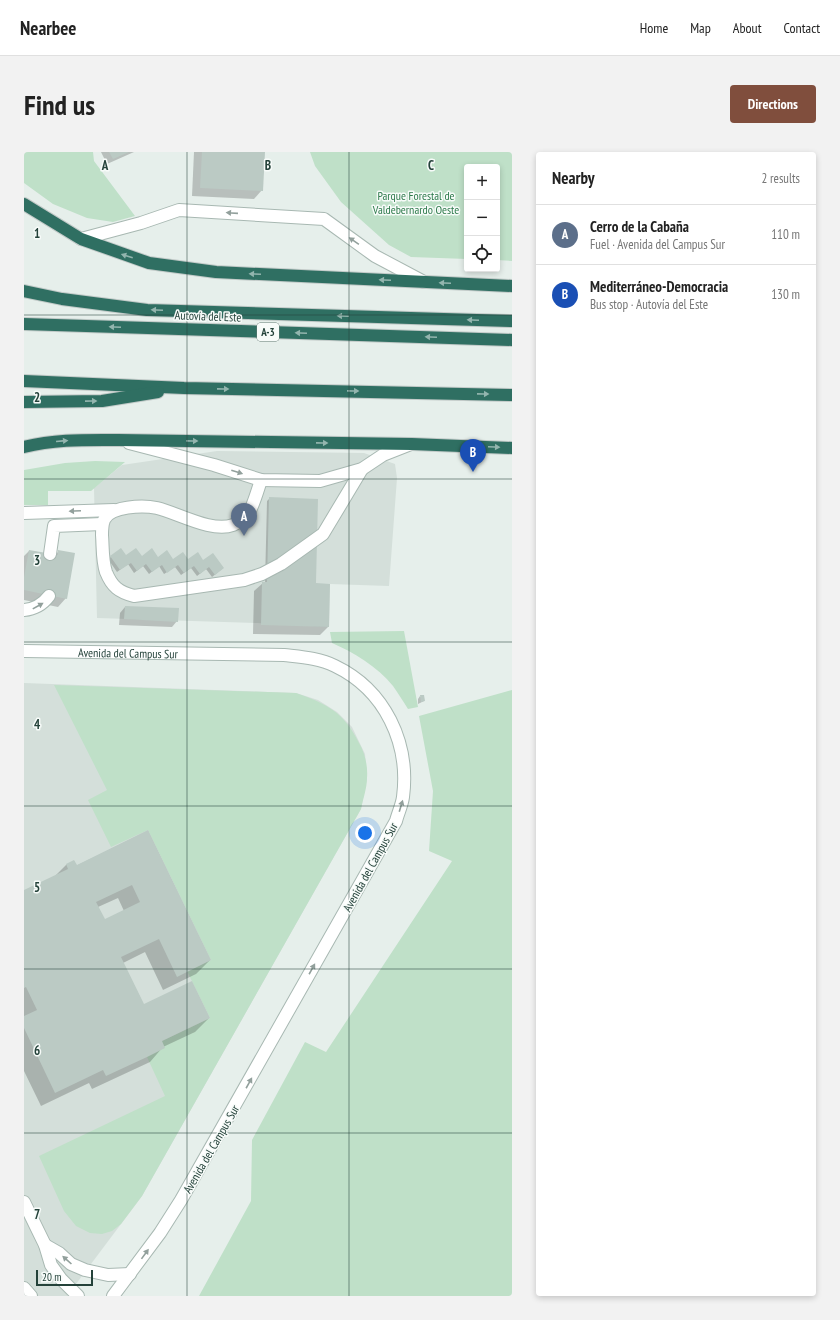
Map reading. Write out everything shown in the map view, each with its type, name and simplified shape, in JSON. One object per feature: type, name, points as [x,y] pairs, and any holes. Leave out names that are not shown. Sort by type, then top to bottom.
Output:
[{"type":"highway","points":[[24,204],[81,239],[149,263],[216,272],[512,286]]},
{"type":"highway","points":[[24,291],[62,300],[147,310],[512,321]]},
{"type":"highway","name":"Autovía del Este","points":[[24,324],[512,340]]},
{"type":"highway","points":[[24,381],[184,388],[512,395]]},
{"type":"highway","points":[[24,402],[102,401],[184,388]]},
{"type":"highway","points":[[24,448],[43,443],[72,440],[412,444],[512,448]]},
{"type":"street","points":[[81,239],[141,223],[179,210],[324,219],[375,256],[424,282]]},
{"type":"street","points":[[118,440],[214,465],[261,480],[320,481],[362,469],[383,455],[412,444]]},
{"type":"street","points":[[114,510],[108,514],[102,524],[102,550],[106,571],[114,587],[122,593],[134,596],[244,580],[262,574],[282,564],[323,534],[362,469]]},
{"type":"street","points":[[24,513],[156,507],[208,525],[224,527],[234,524],[248,515],[261,480]]},
{"type":"street","points":[[50,554],[54,526],[102,524]]},
{"type":"street","points":[[24,610],[32,609],[44,603],[49,596]]},
{"type":"street","points":[[24,646],[76,653]]},
{"type":"street","name":"Avenida del Campus Sur","points":[[24,651],[284,655],[312,658],[334,666],[356,680],[371,693],[382,706],[391,721],[404,759],[403,799],[396,821],[181,1200],[160,1234],[113,1296]]},
{"type":"street","points":[[24,1202],[45,1245],[51,1265],[61,1279],[78,1296]]},
{"type":"street","points":[[45,1245],[59,1253],[71,1264],[85,1270],[108,1275],[130,1274]]},
{"type":"street","points":[[24,1288],[31,1296]]},
{"type":"shaded area","points":[[217,451],[364,453],[395,464],[397,478],[389,586],[330,584],[329,627],[257,623],[97,618],[94,488],[122,465]]},
{"type":"shaded area","points":[[24,683],[296,693],[318,700],[337,712],[352,727],[365,754],[367,778],[361,809],[142,1196],[67,1296],[24,1296]]},
{"type":"green space","points":[[24,152],[93,152],[94,161],[135,216],[113,222],[87,218],[53,204],[24,183]]},
{"type":"green space","name":"Parque Forestal de Valdebernardo Oeste","points":[[310,152],[512,152],[512,261],[500,260],[500,164],[464,164],[464,259],[411,257],[389,245],[341,202],[315,166]]},
{"type":"green space","points":[[95,461],[125,462],[91,491],[48,491],[48,505],[24,505],[24,470],[65,463]]},
{"type":"green space","points":[[404,631],[418,707],[408,709],[387,679],[373,666],[332,643],[330,632]]},
{"type":"green space","points":[[54,685],[296,693],[326,705],[341,716],[353,732],[361,747],[367,769],[366,786],[361,809],[142,1196],[121,1224],[112,1231],[102,1234],[90,1233],[76,1226],[64,1211],[39,1156],[165,1096],[147,1057],[162,1041],[210,1018],[187,971],[211,960],[148,830],[111,847],[88,800],[107,790]]},
{"type":"green space","points":[[512,690],[512,1296],[199,1296],[251,1201],[252,1140],[305,1042],[326,1052],[452,861],[429,851],[433,791],[419,716]]},
{"type":"building","points":[[109,152],[129,152],[113,159]]},
{"type":"building","points":[[202,152],[265,152],[263,191],[200,188]]},
{"type":"building","points":[[269,497],[318,499],[316,583],[330,584],[329,627],[261,625],[262,582],[267,582]]},
{"type":"building","points":[[121,548],[126,555],[136,548],[142,556],[152,548],[158,557],[167,550],[173,559],[183,552],[188,559],[198,552],[203,560],[213,553],[224,568],[215,575],[209,567],[200,574],[194,566],[184,573],[178,565],[167,573],[162,565],[152,572],[146,564],[137,571],[131,563],[120,570],[110,556]]},
{"type":"building","points":[[29,550],[58,555],[58,550],[75,553],[67,599],[24,590],[24,577]]},
{"type":"building","points":[[125,606],[179,608],[178,622],[124,619]]},
{"type":"building","points":[[420,695],[424,695],[425,701],[421,702]]},
{"type":"building","points":[[148,830],[211,960],[177,977],[159,939],[121,957],[144,1004],[192,981],[210,1018],[162,1041],[165,1048],[147,1057],[106,1076],[103,1070],[55,1093],[24,1028],[24,1016],[37,1010],[26,987],[24,988],[24,890],[68,869],[66,864],[74,860],[77,865]],"holes":[[[132,885],[140,902],[105,919],[96,902]]]},
{"type":"place","name":"Mediterráneo-Democracia","points":[[473,472]]},
{"type":"place","name":"Cerro de la Cabaña","points":[[244,536]]}]
